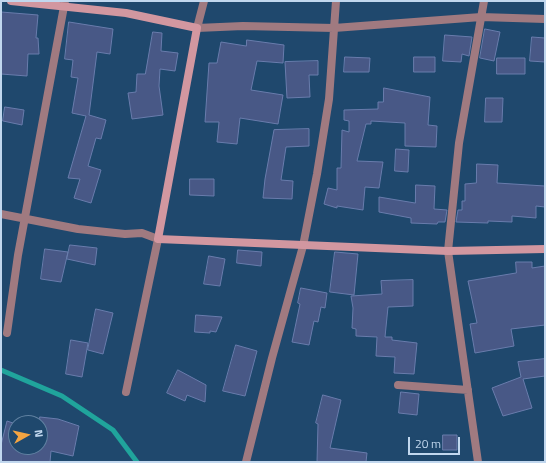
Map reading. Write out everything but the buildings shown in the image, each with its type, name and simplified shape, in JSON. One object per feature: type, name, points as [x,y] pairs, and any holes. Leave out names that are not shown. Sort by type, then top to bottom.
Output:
[{"type":"street","points":[[11,1],[65,3],[126,13],[197,28],[242,26],[334,28],[481,17],[545,19]]},
{"type":"street","points":[[126,392],[158,239],[197,28],[204,1]]},
{"type":"street","points":[[246,462],[272,358],[303,246],[329,100],[336,1]]},
{"type":"street","points":[[478,462],[448,251],[459,143],[484,1]]},
{"type":"street","points":[[7,332],[18,255],[26,219],[65,3]]},
{"type":"street","points":[[1,214],[78,229],[125,234],[142,233],[158,239],[448,251],[545,249]]},
{"type":"street","points":[[398,385],[468,390]]},
{"type":"waterway","points":[[1,370],[62,396],[113,430],[137,462]]}]
